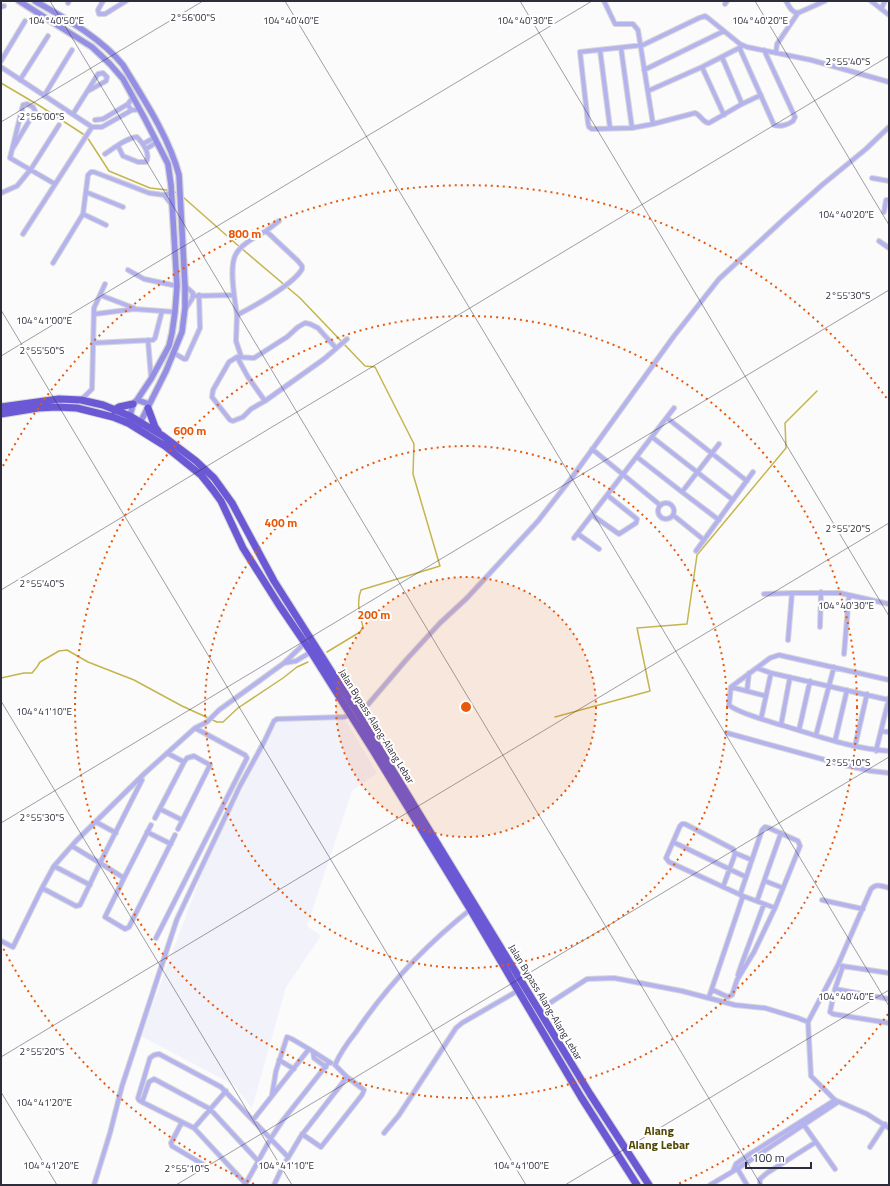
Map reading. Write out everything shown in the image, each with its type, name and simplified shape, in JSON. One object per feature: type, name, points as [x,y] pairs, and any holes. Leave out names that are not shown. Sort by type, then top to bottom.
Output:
[{"type":"highway","name":"Jalan Bypass Alang-Alang Lebar","points":[[1,407],[59,399],[82,400],[103,405],[130,416],[140,426],[201,475],[221,501],[243,548],[279,605],[305,643],[317,655],[359,715],[473,908],[584,1102],[637,1185]]},
{"type":"highway","points":[[114,410],[135,402]]},
{"type":"highway","points":[[148,406],[155,427],[163,436]]},
{"type":"highway","name":"Jalan Bypass Alang-Alang Lebar","points":[[1,414],[38,408],[77,408],[140,426],[163,436],[196,461],[226,492],[274,581],[350,715],[649,1185]]},
{"type":"street","points":[[19,1],[92,47],[117,71],[140,108],[168,164],[171,185],[177,286],[170,346],[151,379],[135,402],[126,423]]},
{"type":"street","points":[[103,1],[98,10],[99,14],[102,15],[126,1]]},
{"type":"street","points":[[604,1],[615,24],[633,24],[639,31],[653,124]]},
{"type":"street","points":[[786,1],[794,12],[798,13]]},
{"type":"street","points":[[776,53],[777,44],[798,13],[825,1]]},
{"type":"street","points":[[871,1],[889,15]]},
{"type":"street","points":[[881,9],[885,1]]},
{"type":"street","points":[[39,2],[99,41],[114,54],[123,65],[145,102],[173,156],[179,175],[185,286],[185,308],[182,332],[174,353],[140,426]]},
{"type":"street","points":[[761,95],[742,104],[714,122],[708,124],[697,113],[632,128],[592,129],[589,127],[588,123],[580,52],[642,46],[704,17],[708,18],[742,47],[774,125],[789,124],[794,120],[794,117],[764,50]]},
{"type":"street","points":[[1,61],[25,21]]},
{"type":"street","points":[[644,70],[724,31]]},
{"type":"street","points":[[20,80],[48,36]]},
{"type":"street","points":[[648,91],[722,58],[742,47],[811,60],[889,82]]},
{"type":"street","points":[[621,48],[632,128]]},
{"type":"street","points":[[44,96],[72,50]]},
{"type":"street","points":[[600,50],[610,128]]},
{"type":"street","points":[[722,58],[742,104]]},
{"type":"street","points":[[1,67],[92,127],[102,127],[132,110],[140,108]]},
{"type":"street","points":[[702,67],[724,115]]},
{"type":"street","points":[[73,114],[98,74],[103,73],[106,75],[106,81],[88,91]]},
{"type":"street","points":[[94,120],[103,119],[128,104],[133,97]]},
{"type":"street","points":[[13,148],[35,111],[33,107],[27,104],[23,105],[10,158],[55,184]]},
{"type":"street","points":[[128,104],[132,110]]},
{"type":"street","points":[[103,119],[106,125]]},
{"type":"street","points":[[1,193],[17,186],[31,169],[59,126]]},
{"type":"street","points":[[23,234],[92,127]]},
{"type":"street","points":[[359,715],[435,628],[467,598],[520,542],[564,487],[674,336],[719,279],[784,218],[869,146],[889,127]]},
{"type":"street","points":[[105,154],[118,146],[136,137],[146,149],[148,158],[146,162],[138,162],[123,156],[118,146]]},
{"type":"street","points":[[143,144],[156,140]]},
{"type":"street","points":[[146,149],[156,140]]},
{"type":"street","points":[[53,263],[83,214],[88,175],[91,172],[149,193],[164,195],[171,192]]},
{"type":"street","points":[[872,178],[889,181]]},
{"type":"street","points":[[86,192],[124,207]]},
{"type":"street","points":[[164,195],[172,205]]},
{"type":"street","points":[[884,212],[886,200],[889,200]]},
{"type":"street","points":[[83,214],[106,225]]},
{"type":"street","points":[[265,401],[248,377],[239,357],[236,342],[237,315],[234,295],[233,266],[235,257],[239,250],[279,221]]},
{"type":"street","points":[[237,315],[255,306],[301,272],[302,266],[266,231]]},
{"type":"street","points":[[174,233],[182,233]]},
{"type":"street","points":[[174,241],[182,242]]},
{"type":"street","points":[[879,241],[889,248]]},
{"type":"street","points":[[128,270],[144,279],[177,286]]},
{"type":"street","points":[[82,400],[92,389],[94,308],[105,284]]},
{"type":"street","points":[[185,286],[193,293],[193,296]]},
{"type":"street","points":[[100,295],[134,309]]},
{"type":"street","points":[[174,353],[186,359],[195,340],[200,328],[199,295]]},
{"type":"street","points":[[185,308],[193,296],[234,295]]},
{"type":"street","points":[[95,314],[134,309],[175,312]]},
{"type":"street","points":[[93,343],[148,340],[156,338],[162,311]]},
{"type":"street","points":[[337,347],[318,328],[305,323],[298,327],[288,337],[254,358],[239,357],[226,366],[213,390],[212,397],[226,416],[233,421],[242,417],[251,409],[265,401],[324,359],[346,341]]},
{"type":"street","points":[[148,340],[151,379]]},
{"type":"street","points":[[135,402],[148,406]]},
{"type":"street","points":[[574,538],[674,408]]},
{"type":"street","points":[[667,418],[747,481]]},
{"type":"street","points":[[652,437],[733,500]]},
{"type":"street","points":[[682,492],[719,444]]},
{"type":"street","points":[[592,449],[660,505]]},
{"type":"street","points":[[637,457],[719,520]]},
{"type":"street","points":[[696,551],[754,472]]},
{"type":"street","points":[[592,515],[619,534],[636,524],[637,519],[607,495]]},
{"type":"street","points":[[666,503],[671,505],[674,510],[673,516],[666,520],[660,518],[657,513],[660,505],[666,503]]},
{"type":"street","points":[[673,516],[704,540]]},
{"type":"street","points":[[578,534],[599,549]]},
{"type":"street","points":[[820,627],[821,592]]},
{"type":"street","points":[[764,594],[821,592],[840,593],[889,604]]},
{"type":"street","points":[[788,640],[792,593]]},
{"type":"street","points":[[844,654],[849,595]]},
{"type":"street","points":[[1,941],[13,947],[54,866],[145,773],[195,728],[207,722],[220,710],[284,663],[305,643]]},
{"type":"street","points":[[284,663],[317,655]]},
{"type":"street","points":[[889,680],[779,655],[770,658],[731,687],[729,706],[761,719],[836,741],[876,751],[889,751]]},
{"type":"street","points":[[816,735],[834,667]]},
{"type":"street","points":[[757,668],[771,673],[889,699],[887,716],[881,731],[876,751]]},
{"type":"street","points":[[747,691],[749,673]]},
{"type":"street","points":[[761,719],[771,673]]},
{"type":"street","points":[[781,725],[790,677]]},
{"type":"street","points":[[799,730],[810,681]]},
{"type":"street","points":[[731,687],[766,696]]},
{"type":"street","points":[[836,741],[847,690]]},
{"type":"street","points":[[855,746],[867,694]]},
{"type":"street","points":[[94,1185],[110,1133],[122,1086],[177,919],[240,786],[274,721],[277,719],[344,717],[350,715]]},
{"type":"street","points":[[156,938],[246,758],[245,755],[195,728]]},
{"type":"street","points":[[881,731],[889,732]]},
{"type":"street","points":[[727,733],[846,766],[871,772],[889,773]]},
{"type":"street","points":[[167,753],[184,762]]},
{"type":"street","points":[[155,818],[184,762],[187,758],[194,756],[210,765],[178,829]]},
{"type":"street","points":[[42,888],[76,906],[80,905],[145,773]]},
{"type":"street","points":[[160,809],[182,820]]},
{"type":"street","points":[[96,822],[116,833]]},
{"type":"street","points":[[752,860],[735,853],[733,849],[685,824],[680,826],[666,858],[669,862],[742,896],[775,908]]},
{"type":"street","points":[[151,825],[105,917],[126,929],[129,927],[175,835]]},
{"type":"street","points":[[709,998],[742,896],[746,877],[762,830],[765,827],[798,842],[800,846],[775,908],[754,952],[737,980]]},
{"type":"street","points":[[147,832],[171,844]]},
{"type":"street","points":[[757,901],[781,833]]},
{"type":"street","points":[[673,842],[746,877]]},
{"type":"street","points":[[72,846],[124,878]]},
{"type":"street","points":[[723,887],[735,853]]},
{"type":"street","points":[[54,866],[90,885]]},
{"type":"street","points":[[765,881],[783,888]]},
{"type":"street","points":[[870,1147],[888,1126],[867,1114],[836,1101],[811,1076],[808,1022],[838,965],[871,890],[874,886],[879,885],[889,888]]},
{"type":"street","points":[[822,900],[863,909]]},
{"type":"street","points":[[712,990],[728,997],[731,996],[764,904]]},
{"type":"street","points":[[334,1065],[370,1010],[443,932],[473,908]]},
{"type":"street","points":[[838,965],[889,973]]},
{"type":"street","points":[[843,966],[835,989],[830,1012],[833,1014],[889,1023]]},
{"type":"street","points":[[539,1010],[587,979],[614,978],[675,989],[735,1005],[765,1008],[808,1022]]},
{"type":"street","points":[[835,989],[889,999]]},
{"type":"street","points":[[384,1133],[399,1114],[456,1028],[519,990]]},
{"type":"street","points":[[272,1097],[279,1060],[287,1037],[330,1062],[364,1090],[362,1095],[321,1147],[302,1134]]},
{"type":"street","points":[[311,1050],[314,1058],[326,1067]]},
{"type":"street","points":[[253,1120],[311,1050]]},
{"type":"street","points":[[288,1157],[271,1138],[221,1086],[159,1054],[156,1054],[150,1058],[138,1098],[139,1100],[194,1128],[246,1184],[271,1138],[283,1120],[330,1062]]},
{"type":"street","points":[[279,1060],[294,1069]]},
{"type":"street","points":[[274,1185],[288,1157],[302,1134],[347,1077]]},
{"type":"street","points":[[142,1102],[149,1082],[154,1080],[210,1109],[259,1162]]},
{"type":"street","points":[[194,1128],[226,1091]]},
{"type":"street","points":[[736,1167],[804,1125],[836,1101]]},
{"type":"street","points":[[710,1185],[733,1171],[750,1154],[836,1101]]},
{"type":"street","points":[[182,1122],[171,1143],[172,1146],[204,1165]]},
{"type":"street","points":[[804,1125],[835,1169]]},
{"type":"street","points":[[760,1185],[760,1180],[767,1173],[816,1142]]},
{"type":"street","points":[[736,1167],[747,1185]]},
{"type":"shaded area","points":[[345,719],[377,773],[352,791],[307,926],[321,936],[286,987],[252,1108],[234,1085],[141,1036],[208,857],[278,720]]},
{"type":"waterway","points":[[1,83],[83,134],[89,140],[109,171],[150,188],[178,193]]},
{"type":"waterway","points":[[183,197],[300,298],[365,366],[375,367],[414,444],[413,474],[440,566],[361,590],[359,604],[363,627],[360,632],[327,652]]},
{"type":"waterway","points":[[555,717],[650,691],[637,628],[687,624],[697,555],[786,448],[785,423],[817,391]]},
{"type":"waterway","points":[[1,678],[24,673],[32,673],[40,662],[59,651],[67,650],[88,662],[134,680],[182,706],[217,722],[223,722],[238,708],[297,667],[308,662]]},
{"type":"district","name":"Alang Alang Lebar","points":[[659,1138]]}]
